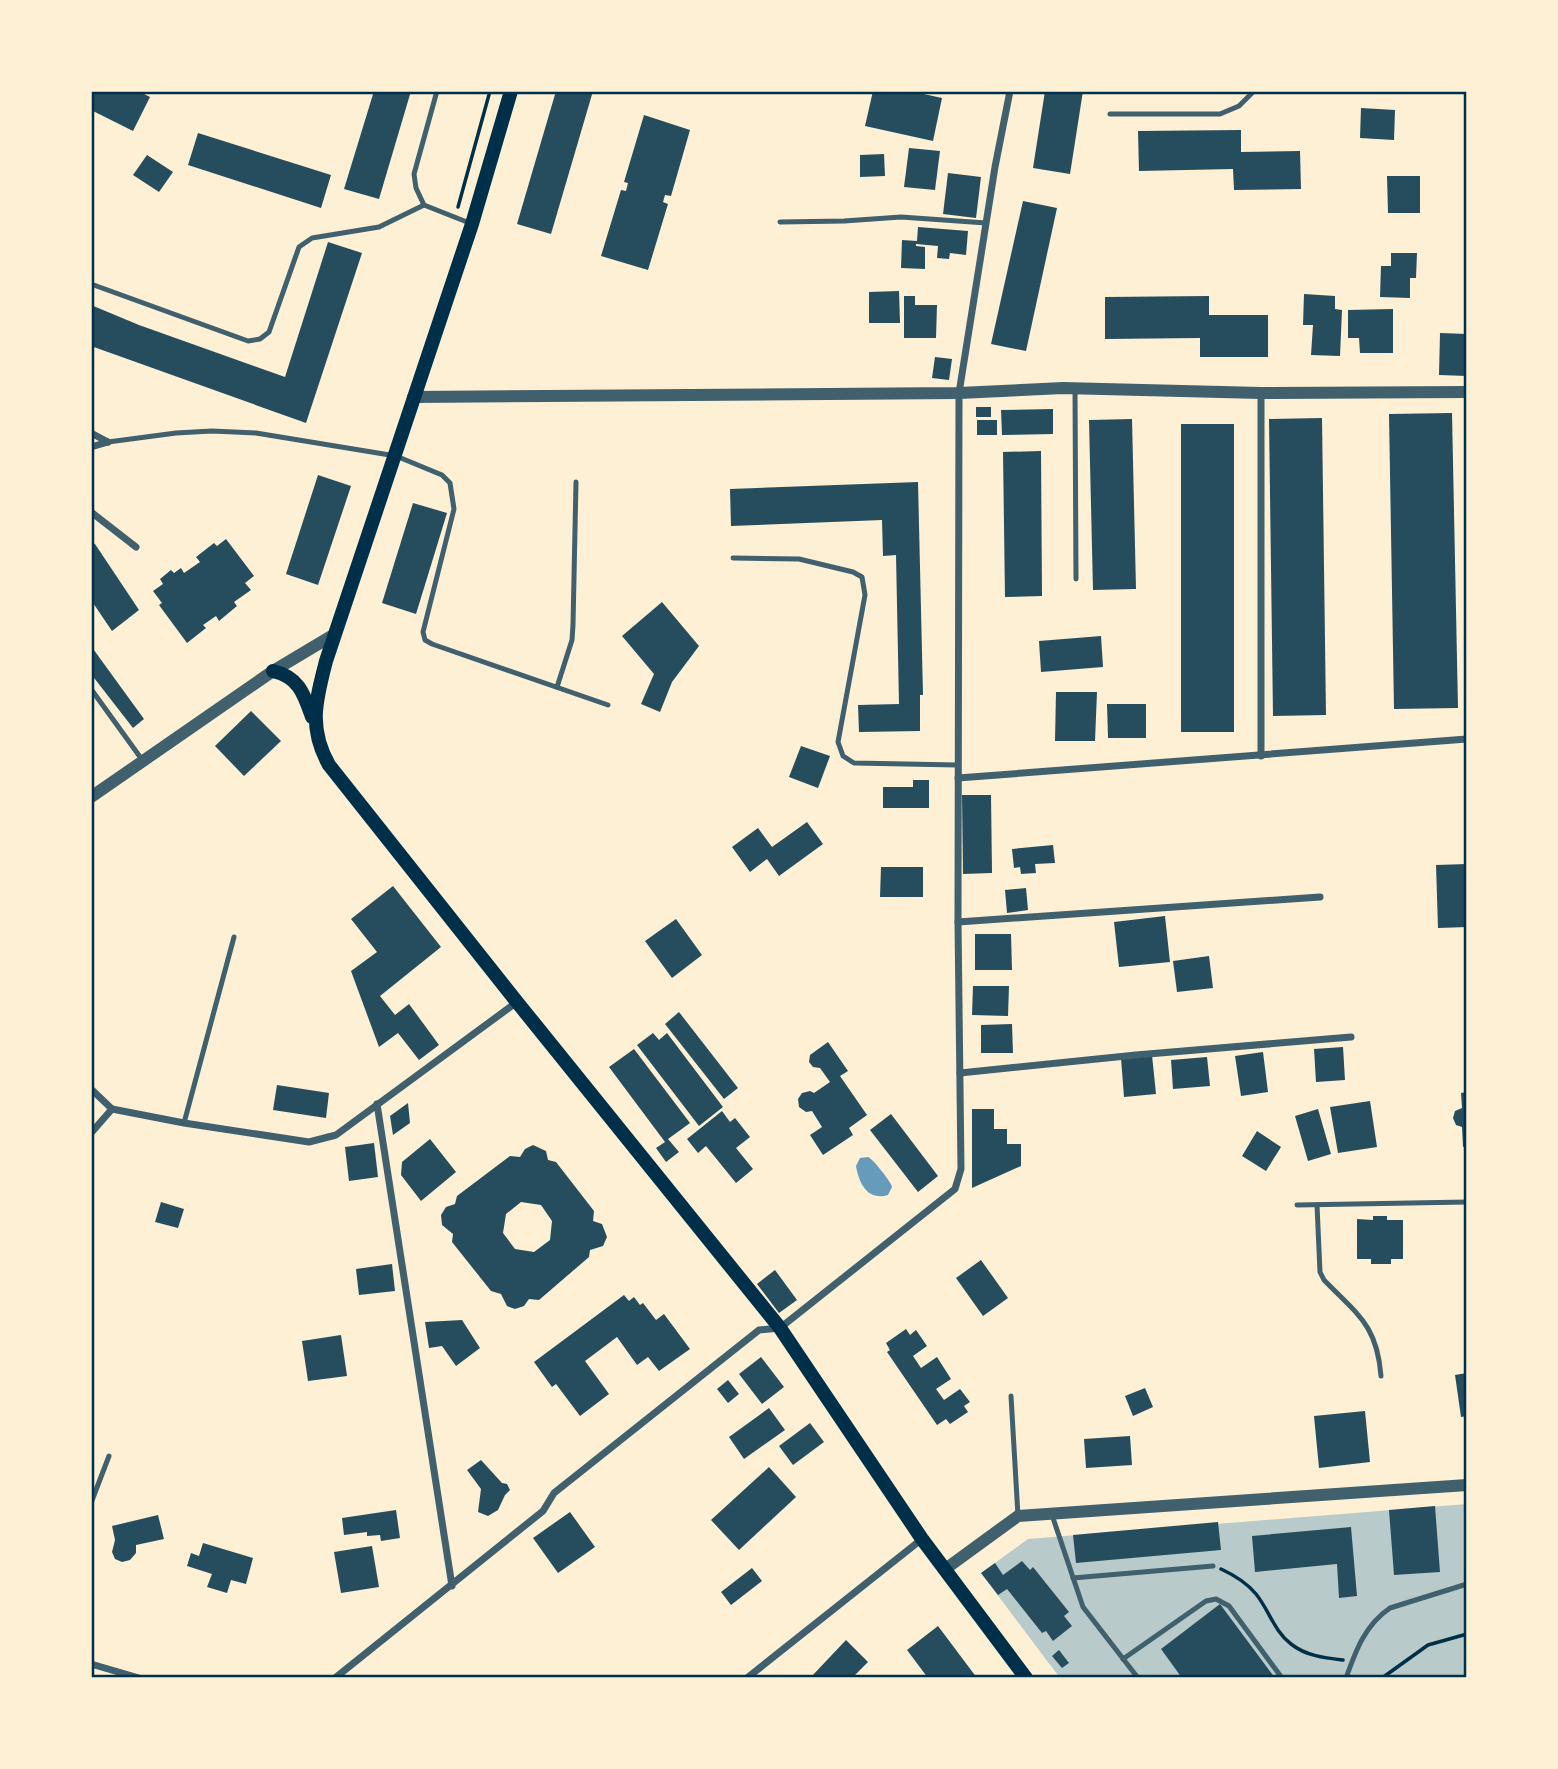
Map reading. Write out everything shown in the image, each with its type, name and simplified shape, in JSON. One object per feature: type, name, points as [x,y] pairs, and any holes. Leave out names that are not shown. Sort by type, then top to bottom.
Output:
[{"type":"main road","points":[[315,725],[320,685],[335,634],[472,224],[511,91]]},
{"type":"main road","points":[[273,671],[285,674],[300,686],[315,725],[321,751],[329,765],[780,1328],[922,1539],[1026,1678]]},
{"type":"street","points":[[335,1678],[543,1511],[554,1493],[759,1330],[780,1328],[955,1189],[961,1169],[957,765],[959,393],[1010,91]]},
{"type":"street","points":[[413,397],[959,393],[1075,388],[1261,393],[1467,392]]},
{"type":"street","points":[[1261,393],[1261,756]]},
{"type":"street","points":[[91,433],[108,442]]},
{"type":"street","points":[[91,447],[108,442]]},
{"type":"street","points":[[91,512],[136,547]]},
{"type":"street","points":[[91,796],[273,671],[335,634]]},
{"type":"street","points":[[958,778],[1467,739]]},
{"type":"street","points":[[958,922],[1320,897]]},
{"type":"street","points":[[91,1089],[112,1109],[309,1142],[336,1135],[517,1002]]},
{"type":"street","points":[[960,1073],[1351,1037]]},
{"type":"street","points":[[377,1104],[452,1586]]},
{"type":"street","points":[[91,1133],[112,1109]]},
{"type":"street","points":[[944,1570],[1018,1516],[1467,1485]]},
{"type":"street","points":[[747,1678],[922,1539]]},
{"type":"street","points":[[91,1664],[139,1678]]},
{"type":"lane","points":[[437,91],[414,174],[416,188],[424,205],[472,224]]},
{"type":"lane","points":[[1110,114],[1220,114],[1239,106],[1254,91]]},
{"type":"lane","points":[[91,284],[248,341],[260,339],[270,332],[299,247],[312,238],[379,227],[424,205]]},
{"type":"lane","points":[[780,222],[901,217],[986,223]]},
{"type":"lane","points":[[1075,388],[1076,579]]},
{"type":"lane","points":[[108,442],[176,433],[245,432],[396,456],[442,475],[450,483],[454,509],[423,632],[425,640],[432,645],[608,705]]},
{"type":"lane","points":[[557,687],[572,640],[576,482]]},
{"type":"lane","points":[[733,558],[799,559],[853,572],[862,578],[866,588],[865,595],[838,742],[843,756],[854,763],[957,765]]},
{"type":"lane","points":[[91,689],[143,761]]},
{"type":"lane","points":[[184,1123],[234,937]]},
{"type":"lane","points":[[1297,1205],[1467,1202]]},
{"type":"lane","points":[[1317,1205],[1320,1272],[1324,1280],[1367,1325],[1379,1353],[1381,1376]]},
{"type":"lane","points":[[1011,1396],[1018,1516]]},
{"type":"lane","points":[[91,1503],[109,1456]]},
{"type":"lane","points":[[1052,1515],[1083,1607],[1138,1678]]},
{"type":"lane","points":[[1073,1578],[1213,1566]]},
{"type":"lane","points":[[1346,1678],[1363,1634],[1379,1615],[1390,1608],[1467,1584]]},
{"type":"lane","points":[[1123,1659],[1206,1601],[1216,1598],[1229,1606],[1282,1678]]},
{"type":"path","points":[[1213,1566],[1230,1573],[1251,1589],[1276,1629],[1290,1644],[1324,1658],[1352,1660]]},
{"type":"path","points":[[1382,1678],[1389,1676],[1428,1645],[1467,1634]]},
{"type":"shaded area","points":[[1467,1504],[1467,1678],[1060,1678],[981,1573],[1028,1539]]},
{"type":"water","points":[[868,1157],[891,1184],[888,1195],[869,1193],[859,1179],[856,1166],[860,1158]]},
{"type":"building","points":[[91,91],[138,91],[150,97],[133,131],[91,110]]},
{"type":"building","points":[[374,91],[411,91],[379,199],[344,189]]},
{"type":"building","points":[[556,91],[593,91],[551,234],[517,224]]},
{"type":"building","points":[[873,91],[910,91],[942,98],[933,141],[865,126]]},
{"type":"building","points":[[1045,91],[1083,91],[1070,174],[1033,168]]},
{"type":"building","points":[[1361,108],[1395,110],[1394,140],[1360,138]]},
{"type":"building","points":[[644,115],[690,130],[671,196],[665,195],[663,202],[668,204],[648,270],[601,256],[621,190],[626,191],[628,183],[624,182]]},
{"type":"building","points":[[1241,130],[1241,152],[1300,151],[1301,189],[1234,190],[1233,169],[1139,171],[1138,131]]},
{"type":"building","points":[[198,133],[331,175],[321,208],[188,165]]},
{"type":"building","points":[[909,148],[940,151],[935,190],[904,187]]},
{"type":"building","points":[[884,154],[885,176],[860,177],[860,155]]},
{"type":"building","points":[[147,155],[173,172],[159,192],[133,175]]},
{"type":"building","points":[[948,173],[981,177],[976,218],[943,214]]},
{"type":"building","points":[[1387,176],[1420,176],[1420,213],[1388,213]]},
{"type":"building","points":[[1023,201],[1057,208],[1026,351],[991,344]]},
{"type":"building","points":[[918,227],[968,231],[966,255],[950,253],[949,259],[937,258],[938,246],[916,244],[925,247],[925,269],[901,268],[902,240],[917,241]]},
{"type":"building","points":[[328,242],[362,253],[306,423],[91,346],[91,305],[285,377]]},
{"type":"building","points":[[1391,253],[1417,253],[1416,278],[1410,278],[1410,298],[1380,297],[1381,266],[1391,266]]},
{"type":"building","points":[[899,291],[900,323],[869,323],[869,292]]},
{"type":"building","points":[[1304,294],[1335,296],[1335,309],[1342,310],[1340,356],[1311,355],[1313,325],[1303,325]]},
{"type":"building","points":[[904,296],[915,296],[915,305],[937,305],[936,338],[904,338]]},
{"type":"building","points":[[1209,296],[1209,315],[1268,315],[1268,357],[1200,357],[1200,338],[1105,339],[1105,297]]},
{"type":"building","points":[[1393,309],[1393,353],[1360,353],[1359,338],[1348,338],[1348,310]]},
{"type":"building","points":[[1440,333],[1467,334],[1467,376],[1439,375]]},
{"type":"building","points":[[935,357],[952,359],[949,380],[932,378]]},
{"type":"building","points":[[976,407],[991,407],[991,417],[976,417]]},
{"type":"building","points":[[1053,409],[1053,434],[1002,435],[1001,410]]},
{"type":"building","points":[[1452,413],[1458,708],[1394,709],[1389,414]]},
{"type":"building","points":[[1322,418],[1326,715],[1273,716],[1269,419]]},
{"type":"building","points":[[1132,419],[1136,589],[1093,590],[1089,420]]},
{"type":"building","points":[[977,420],[997,420],[997,435],[977,435]]},
{"type":"building","points":[[1181,424],[1234,424],[1234,732],[1181,732]]},
{"type":"building","points":[[1041,451],[1042,596],[1005,597],[1003,452]]},
{"type":"building","points":[[318,475],[351,486],[318,585],[286,574]]},
{"type":"building","points":[[918,482],[923,695],[920,695],[920,731],[859,732],[858,705],[899,704],[896,555],[883,556],[882,520],[731,526],[730,489]]},
{"type":"building","points":[[413,503],[447,513],[416,614],[382,603]]},
{"type":"building","points":[[226,539],[254,576],[245,583],[251,590],[234,602],[237,606],[219,621],[216,616],[203,625],[206,628],[187,643],[159,605],[162,603],[153,591],[163,584],[160,579],[171,570],[174,573],[181,568],[184,573],[200,562],[196,557],[214,543],[217,546]]},
{"type":"building","points":[[91,542],[95,544],[139,610],[112,631],[91,600]]},
{"type":"building","points":[[662,602],[699,646],[672,682],[660,712],[641,704],[654,674],[622,636]]},
{"type":"building","points":[[1101,636],[1103,667],[1041,672],[1039,641]]},
{"type":"building","points":[[91,646],[144,719],[133,728],[91,674]]},
{"type":"building","points":[[1056,692],[1097,692],[1095,741],[1055,741]]},
{"type":"building","points":[[1107,704],[1146,704],[1146,738],[1108,738]]},
{"type":"building","points":[[251,711],[281,741],[244,776],[215,746]]},
{"type":"building","points":[[801,746],[830,756],[818,788],[789,777]]},
{"type":"building","points":[[913,780],[929,780],[929,808],[883,808],[883,787],[913,787]]},
{"type":"building","points":[[962,795],[991,795],[992,873],[963,874]]},
{"type":"building","points":[[807,822],[823,844],[779,876],[767,859],[750,872],[732,847],[758,828],[772,847]]},
{"type":"building","points":[[1053,845],[1055,863],[1035,864],[1036,873],[1021,874],[1020,867],[1014,868],[1012,849]]},
{"type":"building","points":[[1467,864],[1467,927],[1438,928],[1436,865]]},
{"type":"building","points":[[881,867],[923,867],[923,897],[880,897]]},
{"type":"building","points":[[393,886],[441,947],[380,996],[395,1015],[409,1004],[439,1045],[419,1060],[398,1033],[379,1047],[351,971],[377,952],[351,919]]},
{"type":"building","points":[[1026,888],[1028,910],[1007,913],[1005,890]]},
{"type":"building","points":[[1165,916],[1170,962],[1119,967],[1114,922]]},
{"type":"building","points":[[676,919],[702,955],[672,978],[645,941]]},
{"type":"building","points":[[975,934],[1011,934],[1012,970],[975,970]]},
{"type":"building","points":[[1209,956],[1213,988],[1177,992],[1173,961]]},
{"type":"building","points":[[973,986],[1009,986],[1008,1016],[972,1015]]},
{"type":"building","points":[[679,1012],[738,1088],[724,1099],[665,1024]]},
{"type":"building","points":[[1012,1024],[1013,1053],[981,1053],[981,1025]]},
{"type":"building","points":[[653,1033],[659,1040],[667,1033],[723,1107],[699,1126],[637,1045]]},
{"type":"building","points":[[828,1042],[848,1071],[840,1076],[867,1115],[849,1128],[853,1135],[823,1155],[810,1135],[822,1127],[812,1111],[806,1112],[799,1107],[798,1099],[802,1093],[814,1093],[830,1082],[820,1068],[813,1067],[809,1062],[810,1055]]},
{"type":"building","points":[[1343,1047],[1345,1080],[1316,1082],[1314,1049]]},
{"type":"building","points":[[634,1049],[690,1123],[668,1139],[679,1152],[666,1162],[656,1148],[665,1142],[609,1067]]},
{"type":"building","points":[[1263,1052],[1268,1092],[1241,1096],[1235,1056]]},
{"type":"building","points":[[1152,1055],[1156,1094],[1124,1097],[1121,1058]]},
{"type":"building","points":[[1207,1057],[1210,1086],[1173,1089],[1171,1060]]},
{"type":"building","points":[[277,1085],[329,1093],[326,1118],[273,1110]]},
{"type":"building","points":[[1467,1092],[1467,1146],[1463,1147],[1462,1127],[1456,1125],[1453,1118],[1455,1111],[1462,1108],[1461,1093]]},
{"type":"building","points":[[1370,1101],[1377,1147],[1338,1153],[1330,1107]]},
{"type":"building","points":[[408,1103],[410,1123],[393,1135],[390,1116]]},
{"type":"building","points":[[972,1109],[994,1109],[994,1129],[1007,1129],[1007,1144],[1021,1144],[1021,1166],[972,1188]]},
{"type":"building","points":[[1318,1109],[1331,1154],[1308,1161],[1295,1116]]},
{"type":"building","points":[[722,1111],[730,1122],[735,1118],[750,1137],[736,1148],[753,1169],[736,1183],[706,1146],[698,1153],[687,1139]]},
{"type":"building","points":[[891,1114],[938,1176],[918,1192],[870,1130]]},
{"type":"building","points":[[1257,1131],[1281,1147],[1266,1171],[1242,1156]]},
{"type":"building","points":[[430,1139],[456,1172],[421,1201],[401,1175],[402,1162]]},
{"type":"building","points":[[374,1143],[378,1177],[349,1181],[345,1147]]},
{"type":"building","points":[[533,1145],[546,1151],[548,1160],[556,1162],[594,1211],[593,1221],[602,1224],[607,1237],[603,1246],[590,1250],[589,1257],[539,1300],[529,1299],[524,1306],[515,1309],[507,1306],[501,1294],[491,1291],[452,1242],[453,1234],[442,1225],[441,1215],[446,1207],[455,1204],[457,1196],[510,1156],[520,1157],[525,1149]],"holes":[[[521,1202],[541,1205],[552,1221],[550,1240],[534,1252],[515,1249],[503,1233],[506,1214]]]},
{"type":"building","points":[[161,1202],[184,1209],[178,1228],[155,1222]]},
{"type":"building","points":[[1373,1216],[1387,1216],[1387,1220],[1403,1220],[1403,1259],[1391,1259],[1391,1264],[1371,1264],[1371,1259],[1357,1259],[1357,1219],[1373,1220]]},
{"type":"building","points":[[981,1260],[1008,1298],[983,1316],[956,1278]]},
{"type":"building","points":[[392,1264],[395,1291],[359,1295],[356,1269]]},
{"type":"building","points":[[775,1270],[797,1300],[779,1313],[757,1284]]},
{"type":"building","points":[[624,1295],[629,1301],[634,1297],[640,1305],[643,1303],[656,1320],[664,1314],[690,1349],[659,1371],[648,1357],[637,1365],[617,1337],[585,1361],[609,1394],[580,1416],[556,1384],[552,1387],[534,1362]]},
{"type":"building","points":[[462,1320],[480,1348],[456,1366],[442,1346],[429,1348],[425,1322]]},
{"type":"building","points":[[906,1329],[910,1335],[916,1330],[927,1346],[913,1356],[921,1368],[937,1357],[951,1379],[936,1389],[944,1400],[960,1389],[970,1402],[964,1406],[968,1412],[950,1424],[946,1419],[937,1425],[887,1352],[890,1350],[886,1343]]},
{"type":"building","points":[[341,1335],[347,1376],[308,1381],[302,1341]]},
{"type":"building","points":[[761,1357],[784,1387],[762,1404],[739,1374]]},
{"type":"building","points":[[1467,1373],[1467,1416],[1461,1417],[1455,1375]]},
{"type":"building","points":[[728,1380],[739,1394],[728,1403],[717,1389]]},
{"type":"building","points":[[1145,1388],[1153,1407],[1133,1416],[1125,1396]]},
{"type":"building","points":[[769,1408],[785,1430],[744,1459],[729,1437]]},
{"type":"building","points":[[1365,1411],[1370,1462],[1319,1468],[1314,1416]]},
{"type":"building","points":[[810,1423],[824,1442],[793,1465],[779,1446]]},
{"type":"building","points":[[1130,1436],[1132,1465],[1086,1468],[1084,1439]]},
{"type":"building","points":[[481,1460],[510,1490],[498,1510],[488,1516],[478,1512],[481,1489],[467,1470]]},
{"type":"building","points":[[769,1467],[796,1497],[739,1550],[711,1520]]},
{"type":"building","points":[[1435,1506],[1440,1572],[1394,1575],[1389,1510]]},
{"type":"building","points":[[396,1510],[400,1538],[381,1541],[380,1535],[367,1536],[367,1532],[344,1535],[342,1518]]},
{"type":"building","points":[[570,1512],[595,1547],[558,1573],[533,1538]]},
{"type":"building","points":[[158,1515],[164,1539],[136,1545],[136,1553],[130,1560],[122,1562],[115,1559],[112,1552],[115,1540],[112,1526]]},
{"type":"building","points":[[1218,1522],[1221,1550],[1076,1563],[1073,1535]]},
{"type":"building","points":[[1351,1527],[1357,1596],[1339,1598],[1337,1564],[1255,1572],[1252,1536]]},
{"type":"building","points":[[203,1543],[253,1558],[246,1584],[231,1580],[227,1593],[207,1587],[212,1574],[187,1566],[191,1553],[199,1556]]},
{"type":"building","points":[[372,1546],[379,1587],[341,1593],[334,1552]]},
{"type":"building","points":[[1022,1561],[1030,1570],[1033,1567],[1069,1612],[1064,1616],[1072,1626],[1053,1641],[1046,1631],[1042,1633],[1007,1589],[998,1595],[981,1573],[995,1563],[1003,1575]]},
{"type":"building","points":[[752,1568],[762,1581],[731,1605],[721,1592]]},
{"type":"building","points":[[1220,1604],[1275,1678],[1182,1678],[1161,1649]]},
{"type":"building","points":[[938,1626],[977,1678],[928,1678],[907,1650]]},
{"type":"building","points":[[846,1640],[868,1662],[852,1678],[812,1678],[811,1677]]},
{"type":"building","points":[[1059,1650],[1069,1663],[1062,1668],[1052,1656]]}]
